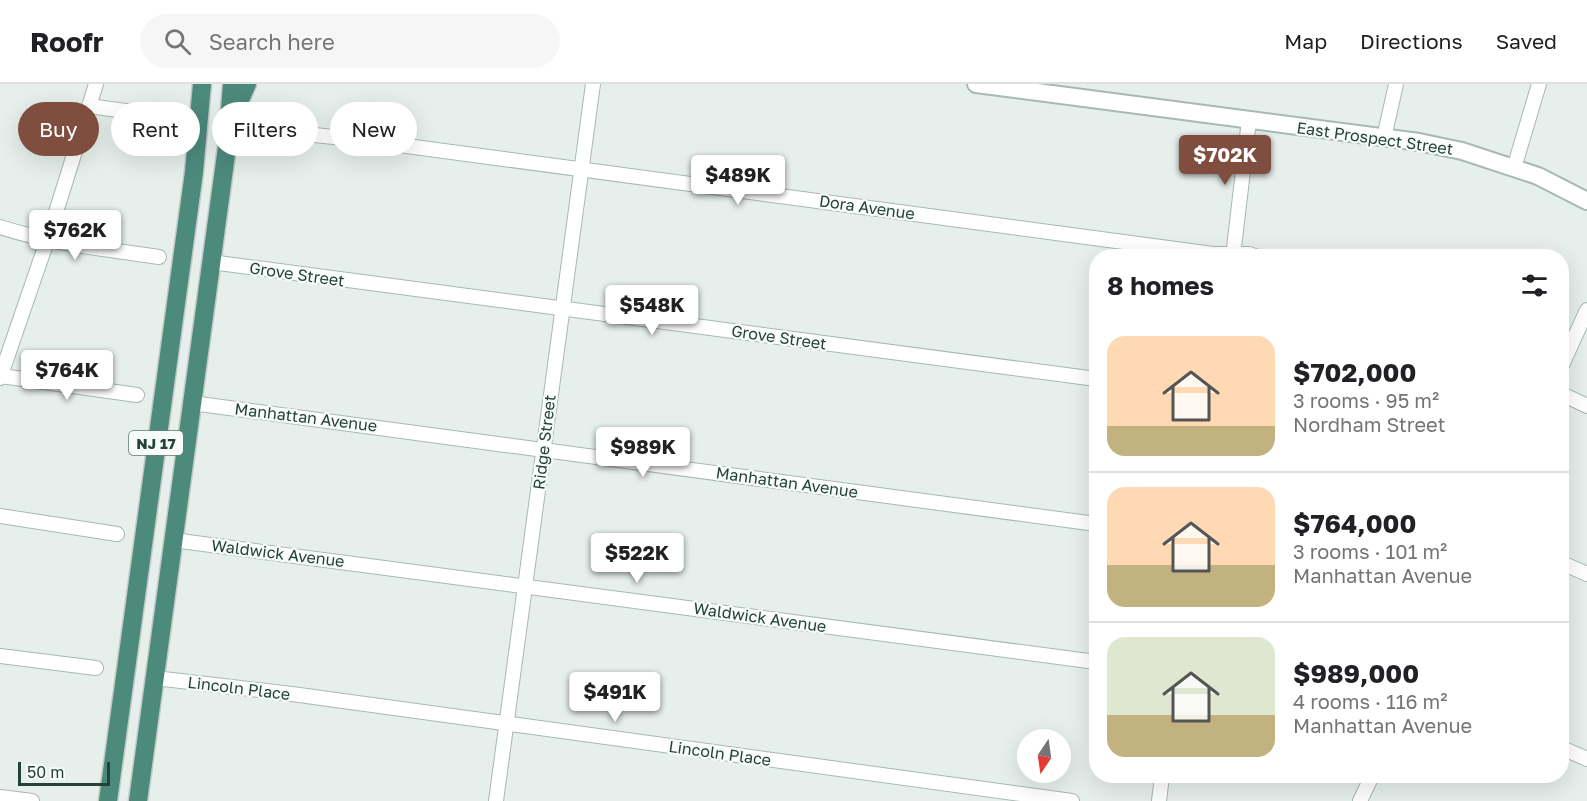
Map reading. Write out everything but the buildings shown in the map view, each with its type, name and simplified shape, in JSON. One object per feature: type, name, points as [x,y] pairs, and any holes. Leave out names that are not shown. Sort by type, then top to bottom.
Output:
[{"type":"highway","points":[[190,84],[194,172]]},
{"type":"highway","name":"NJ 17","points":[[108,801],[194,172],[202,84]]},
{"type":"highway","name":"NJ 17","points":[[231,102],[232,84]]},
{"type":"highway","points":[[239,102],[247,84]]},
{"type":"highway","name":"NJ 17","points":[[138,801],[225,156]]},
{"type":"street","points":[[90,102],[96,84]]},
{"type":"street","name":"Ridge Street","points":[[496,801],[592,84]]},
{"type":"street","name":"East Prospect Street","points":[[976,84],[1384,138],[1462,151],[1538,176],[1587,201]]},
{"type":"street","points":[[1384,138],[1396,84]]},
{"type":"street","points":[[1514,168],[1539,84]]},
{"type":"street","points":[[1234,249],[1249,120]]},
{"type":"street","name":"Dora Avenue","points":[[318,135],[1176,249]]},
{"type":"street","points":[[73,156],[0,377],[137,395]]},
{"type":"street","points":[[0,227],[46,241],[159,257]]},
{"type":"street","name":"Grove Street","points":[[211,262],[1089,379]]},
{"type":"street","points":[[1569,350],[1587,310]]},
{"type":"street","points":[[1569,397],[1587,406]]},
{"type":"street","name":"Manhattan Avenue","points":[[192,403],[1089,523]]},
{"type":"street","points":[[0,516],[117,534]]},
{"type":"street","name":"Waldwick Avenue","points":[[173,540],[1089,661]]},
{"type":"street","points":[[1569,566],[1587,574]]},
{"type":"street","points":[[0,656],[96,668]]},
{"type":"street","name":"Lincoln Place","points":[[155,678],[292,694],[1072,801]]},
{"type":"street","points":[[1569,751],[1587,759]]},
{"type":"street","points":[[1159,801],[1161,783]]},
{"type":"street","points":[[1360,801],[1369,783]]},
{"type":"street","points":[[0,797],[32,801]]}]
